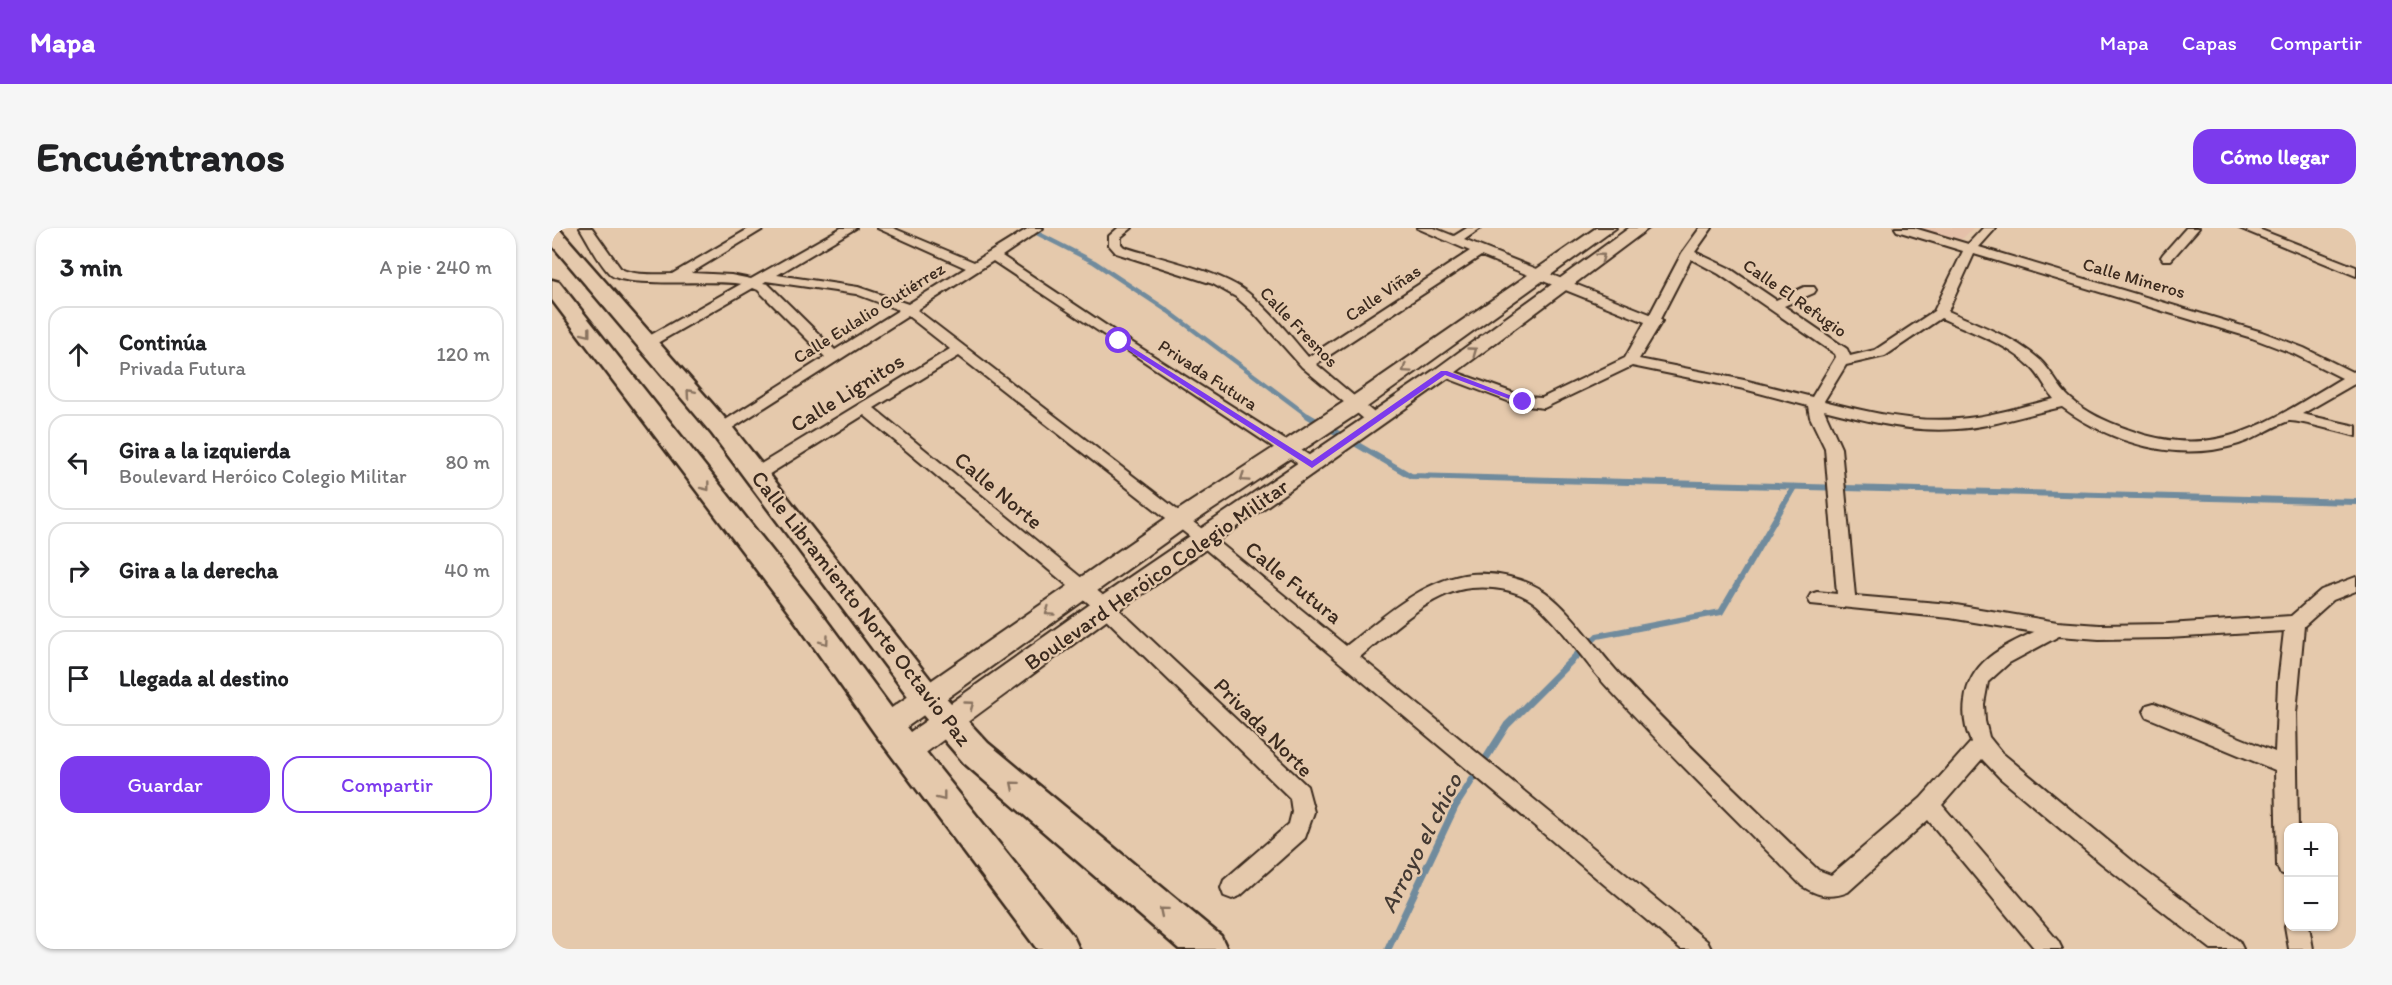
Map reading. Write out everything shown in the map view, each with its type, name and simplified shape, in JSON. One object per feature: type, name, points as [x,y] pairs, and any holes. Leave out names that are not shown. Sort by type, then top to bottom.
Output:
[{"type":"main road","name":"Calle Libramiento Norte Octavio Paz","points":[[552,232],[721,429],[927,698],[976,753],[1208,949]]},
{"type":"main road","points":[[552,286],[806,614],[886,726],[1060,949]]},
{"type":"street","name":"Calle Futura","points":[[586,228],[620,275],[761,280],[850,289],[879,296],[909,310],[1204,538],[1700,949]]},
{"type":"street","points":[[741,228],[758,229]]},
{"type":"street","points":[[647,343],[850,228]]},
{"type":"street","points":[[883,228],[975,267]]},
{"type":"street","name":"Calle Eulalio Gutiérrez","points":[[721,429],[1036,228]]},
{"type":"street","name":"Calle Fresnos","points":[[1125,228],[1115,236],[1113,241],[1120,250],[1218,281],[1240,294],[1257,308],[1307,364],[1376,421]]},
{"type":"street","points":[[1423,228],[1655,321]]},
{"type":"street","points":[[1454,241],[1475,228]]},
{"type":"street","name":"Boulevard Heróico Colegio Militar","points":[[886,726],[1180,520],[1355,405],[1607,228]]},
{"type":"street","name":"Boulevard Heróico Colegio Militar","points":[[906,751],[1105,607],[1376,421],[1640,228]]},
{"type":"street","points":[[1444,372],[1523,402],[1544,404],[1630,361],[1655,321],[1688,253],[1706,228]]},
{"type":"street","name":"Calle Mineros","points":[[1901,228],[2257,334],[2355,377]]},
{"type":"street","points":[[1847,602],[1833,448],[1818,417],[1815,404],[1841,361],[1860,359],[1880,353],[1940,313],[1970,249],[1990,228]]},
{"type":"street","points":[[2167,256],[2193,228]]},
{"type":"street","points":[[2245,228],[2356,272]]},
{"type":"street","points":[[674,278],[758,229]]},
{"type":"street","name":"Calle Viñas","points":[[1307,364],[1479,251]]},
{"type":"street","name":"Calle El Refugio","points":[[1688,253],[1724,270],[1842,352],[1841,361]]},
{"type":"street","name":"Privada Futura","points":[[994,256],[1119,341],[1312,465]]},
{"type":"street","points":[[761,280],[771,294],[833,357]]},
{"type":"street","points":[[1774,306],[1809,290]]},
{"type":"street","points":[[1940,313],[2004,343],[2036,364],[2064,402],[2096,422],[2150,443],[2202,448],[2228,442],[2288,416],[2355,377]]},
{"type":"street","name":"Calle Lignitos","points":[[757,474],[961,348]]},
{"type":"street","points":[[1630,361],[1757,387],[1815,404],[1910,422],[1943,425],[1972,423],[2064,402]]},
{"type":"street","name":"Calle Norte","points":[[865,408],[1105,607]]},
{"type":"street","points":[[2288,416],[2356,431]]},
{"type":"street","points":[[1347,656],[1414,605],[1445,588],[1467,581],[1499,582],[1523,588],[1541,598],[1602,669],[1810,878],[1830,888],[1840,884],[1929,805],[1982,744]]},
{"type":"street","points":[[1817,599],[1994,616],[2057,629],[2099,632],[2168,631],[2295,623],[2327,595],[2356,584]]},
{"type":"street","name":"Privada Norte","points":[[1105,607],[1299,793],[1304,819],[1297,831],[1232,888]]},
{"type":"street","points":[[2287,823],[2285,765],[2288,678],[2295,623]]},
{"type":"street","points":[[2057,629],[1995,662],[1979,679],[1974,703],[1976,731],[1982,744],[1996,760],[2086,838],[2169,905],[2231,949]]},
{"type":"street","points":[[2154,711],[2285,765]]},
{"type":"street","points":[[1929,805],[2050,949]]},
{"type":"street","points":[[2298,931],[2301,949]]},
{"type":"shaded area","points":[[1914,228],[1973,228],[1959,242]]},
{"type":"waterway","points":[[1027,228],[1094,262],[1168,311],[1309,417]]},
{"type":"waterway","points":[[1309,417],[1411,476],[2356,502]]},
{"type":"waterway","name":"Arroyo el chico","points":[[1579,654],[1597,636],[1721,612],[1794,487]]},
{"type":"waterway","name":"Arroyo el chico","points":[[1388,949],[1455,807],[1507,725],[1580,652]]},
{"type":"route","points":[[1119,341],[1312,465],[1444,372],[1523,402]]}]
